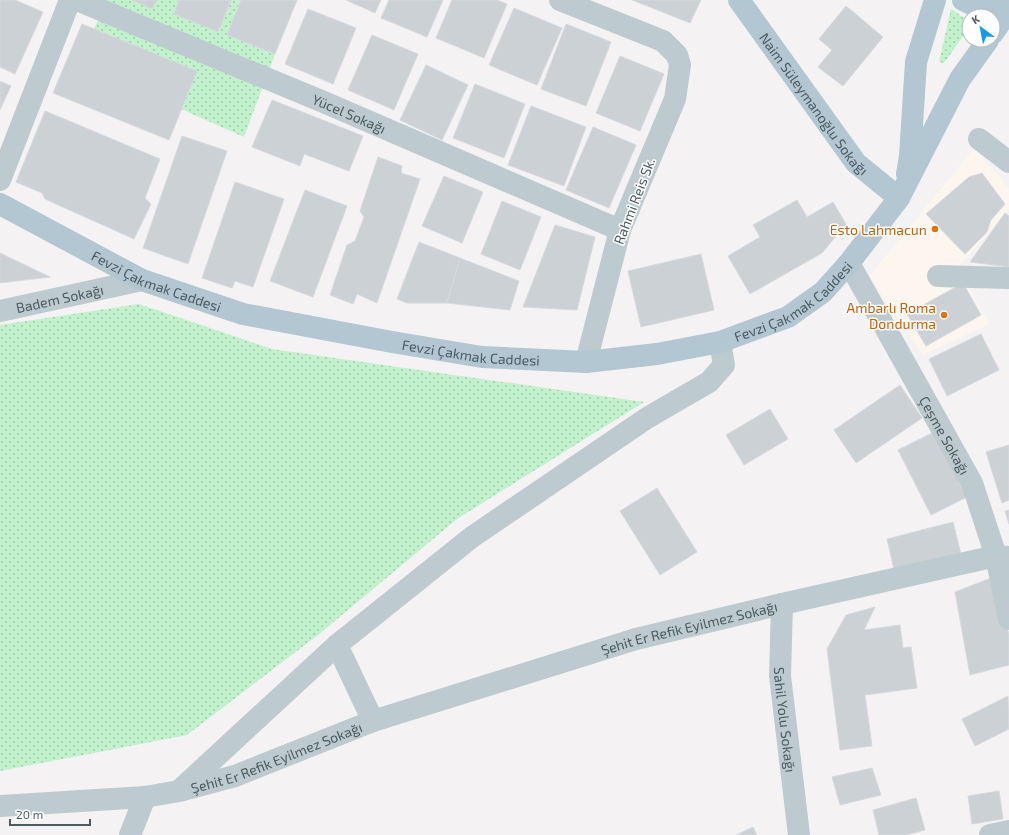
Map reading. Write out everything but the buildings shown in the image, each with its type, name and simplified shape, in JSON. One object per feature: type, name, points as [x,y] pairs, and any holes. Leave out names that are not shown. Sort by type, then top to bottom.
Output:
[{"type":"main road","name":"Naim Süleymanoğlu Sokağı","points":[[739,0],[856,163],[902,194]]},
{"type":"main road","name":"Fevzi Çakmak Caddesi","points":[[902,194],[910,156],[916,62],[935,0]]},
{"type":"main road","points":[[963,0],[978,7],[994,8],[1009,1]]},
{"type":"main road","points":[[1001,22],[1009,10]]},
{"type":"main road","name":"Fevzi Çakmak Caddesi","points":[[0,204],[142,280],[243,314],[392,342],[482,356],[586,362],[657,354],[720,342],[788,317],[823,292],[849,263],[902,194],[960,79],[982,48]]},
{"type":"street","points":[[0,180],[70,0]]},
{"type":"street","name":"Yücel Sokağı","points":[[77,0],[334,106],[620,230]]},
{"type":"street","name":"Rahmi Reis Sk.","points":[[560,0],[663,41],[677,55],[680,66],[675,99],[620,230],[586,362]]},
{"type":"street","points":[[979,139],[1009,162]]},
{"type":"street","name":"Çeşme Sokağı","points":[[849,263],[972,483],[1002,556],[1009,619]]},
{"type":"street","points":[[938,276],[1009,278]]},
{"type":"street","name":"Badem Sokağı","points":[[0,311],[142,280]]},
{"type":"street","points":[[179,791],[337,645],[472,538],[647,418],[708,382],[724,365],[720,342]]},
{"type":"street","name":"Şehit Er Refik Eyilmez Sokağı","points":[[0,806],[145,797],[179,791],[235,776],[374,721],[636,640],[782,604],[1002,556]]},
{"type":"street","name":"Sahil Yolu Sokağı","points":[[782,604],[780,676],[799,835]]},
{"type":"street","name":"Şehit Er Refik Eyilmez Sokağı","points":[[337,645],[374,721]]},
{"type":"street","points":[[130,835],[145,797]]},
{"type":"street","points":[[990,835],[1009,831]]},
{"type":"shaded area","points":[[974,148],[1009,188],[1009,209],[958,268],[989,324],[923,355],[869,276]]},
{"type":"green space","points":[[106,0],[297,0],[244,137],[80,64]]},
{"type":"green space","points":[[951,9],[961,16],[961,39],[944,63],[939,62]]},
{"type":"green space","points":[[139,304],[272,349],[644,402],[457,519],[318,635],[187,735],[0,771],[0,325]]},
{"type":"place","name":"Esto Lahmacun","points":[[935,229]]},
{"type":"place","name":"Ambarlı Roma Dondurma","points":[[944,315]]}]
